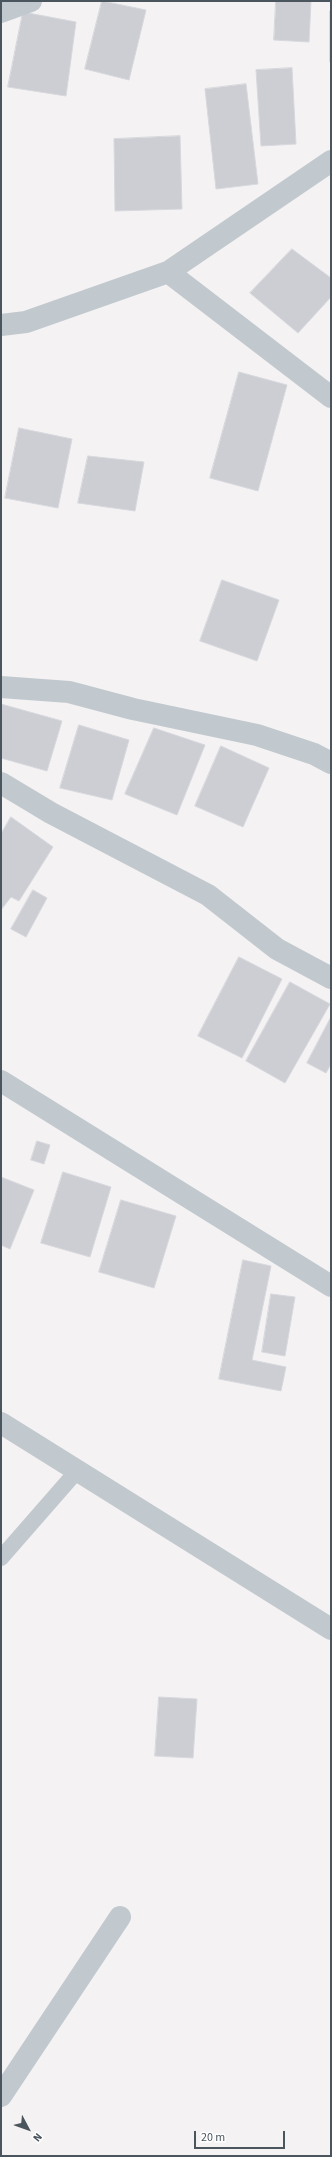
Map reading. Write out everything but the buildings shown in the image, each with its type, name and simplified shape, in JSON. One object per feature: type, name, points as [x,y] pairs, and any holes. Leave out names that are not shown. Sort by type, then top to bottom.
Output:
[{"type":"street","points":[[1,12],[31,1]]},
{"type":"street","points":[[1,325],[26,322],[168,272],[331,161]]},
{"type":"street","points":[[168,272],[331,397]]},
{"type":"street","points":[[1,688],[69,692],[133,709],[257,735],[314,754],[331,763]]},
{"type":"street","points":[[1,783],[51,813],[208,895],[277,949],[331,978]]},
{"type":"street","points":[[1,1081],[331,1286]]},
{"type":"street","points":[[1,1424],[331,1629]]},
{"type":"street","points":[[1,2096],[120,1917]]},
{"type":"lane","points":[[1,1558],[77,1471]]}]
